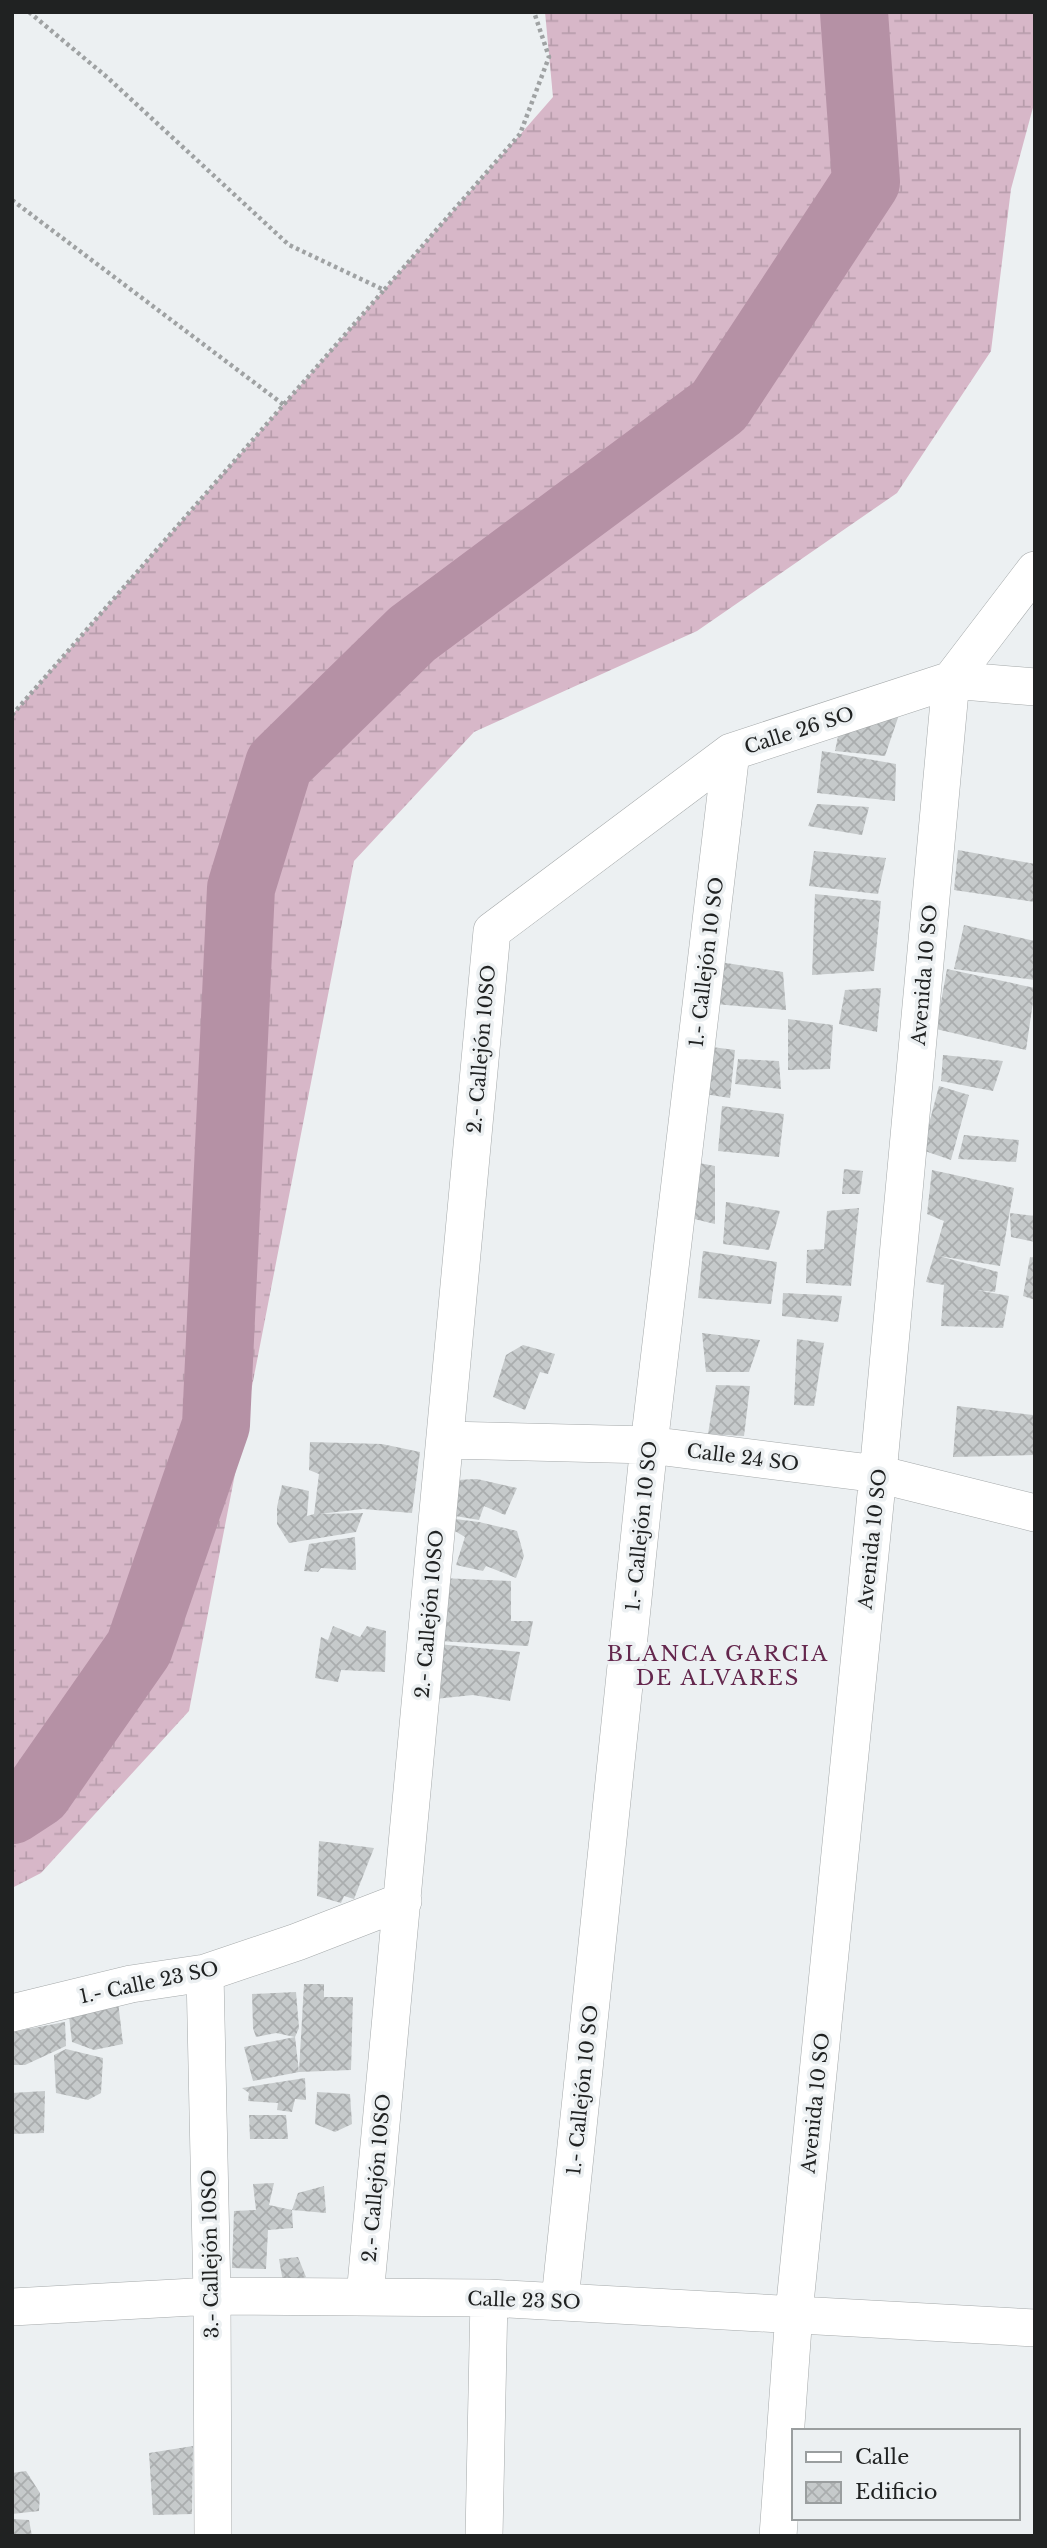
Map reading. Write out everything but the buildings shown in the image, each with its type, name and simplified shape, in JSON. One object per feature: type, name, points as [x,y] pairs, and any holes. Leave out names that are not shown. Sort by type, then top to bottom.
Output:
[{"type":"street","points":[[951,680],[1035,570]]},
{"type":"street","name":"Calle 26 SO","points":[[492,931],[731,752],[951,680],[1035,687]]},
{"type":"street","name":"Avenida 10 SO","points":[[778,2536],[794,2313],[878,1474],[951,680]]},
{"type":"street","name":"1.- Callejón 10 SO","points":[[560,2300],[649,1445],[731,752]]},
{"type":"street","name":"2.- Callejón 10SO","points":[[365,2296],[492,931]]},
{"type":"street","name":"Calle 24 SO","points":[[445,1440],[649,1445],[878,1474],[1035,1513]]},
{"type":"street","name":"1.- Calle 23 SO","points":[[12,2013],[131,1984],[205,1973],[298,1942],[403,1901]]},
{"type":"street","name":"3.- Callejón 10SO","points":[[205,1973],[212,2297],[213,2536]]},
{"type":"street","name":"Calle 23 SO","points":[[12,2306],[212,2297],[489,2298],[1035,2328]]},
{"type":"street","points":[[484,2536],[489,2298]]},
{"type":"path","points":[[29,12],[108,78],[289,245],[384,290]]},
{"type":"path","points":[[12,715],[520,134],[549,57],[534,12]]},
{"type":"path","points":[[12,200],[284,405]]},
{"type":"green space","points":[[545,12],[1035,12],[1035,100],[1011,189],[991,351],[897,493],[697,631],[474,732],[354,861],[189,1711],[41,1873],[12,1888],[12,715],[553,97]]},
{"type":"waterway","points":[[12,1810],[38,1793],[139,1648],[216,1425],[241,888],[279,764],[412,634],[719,406],[866,182],[854,12]]},
{"type":"district","name":"BLANCA GARCIA DE ALVARES","points":[[718,1666]]}]
